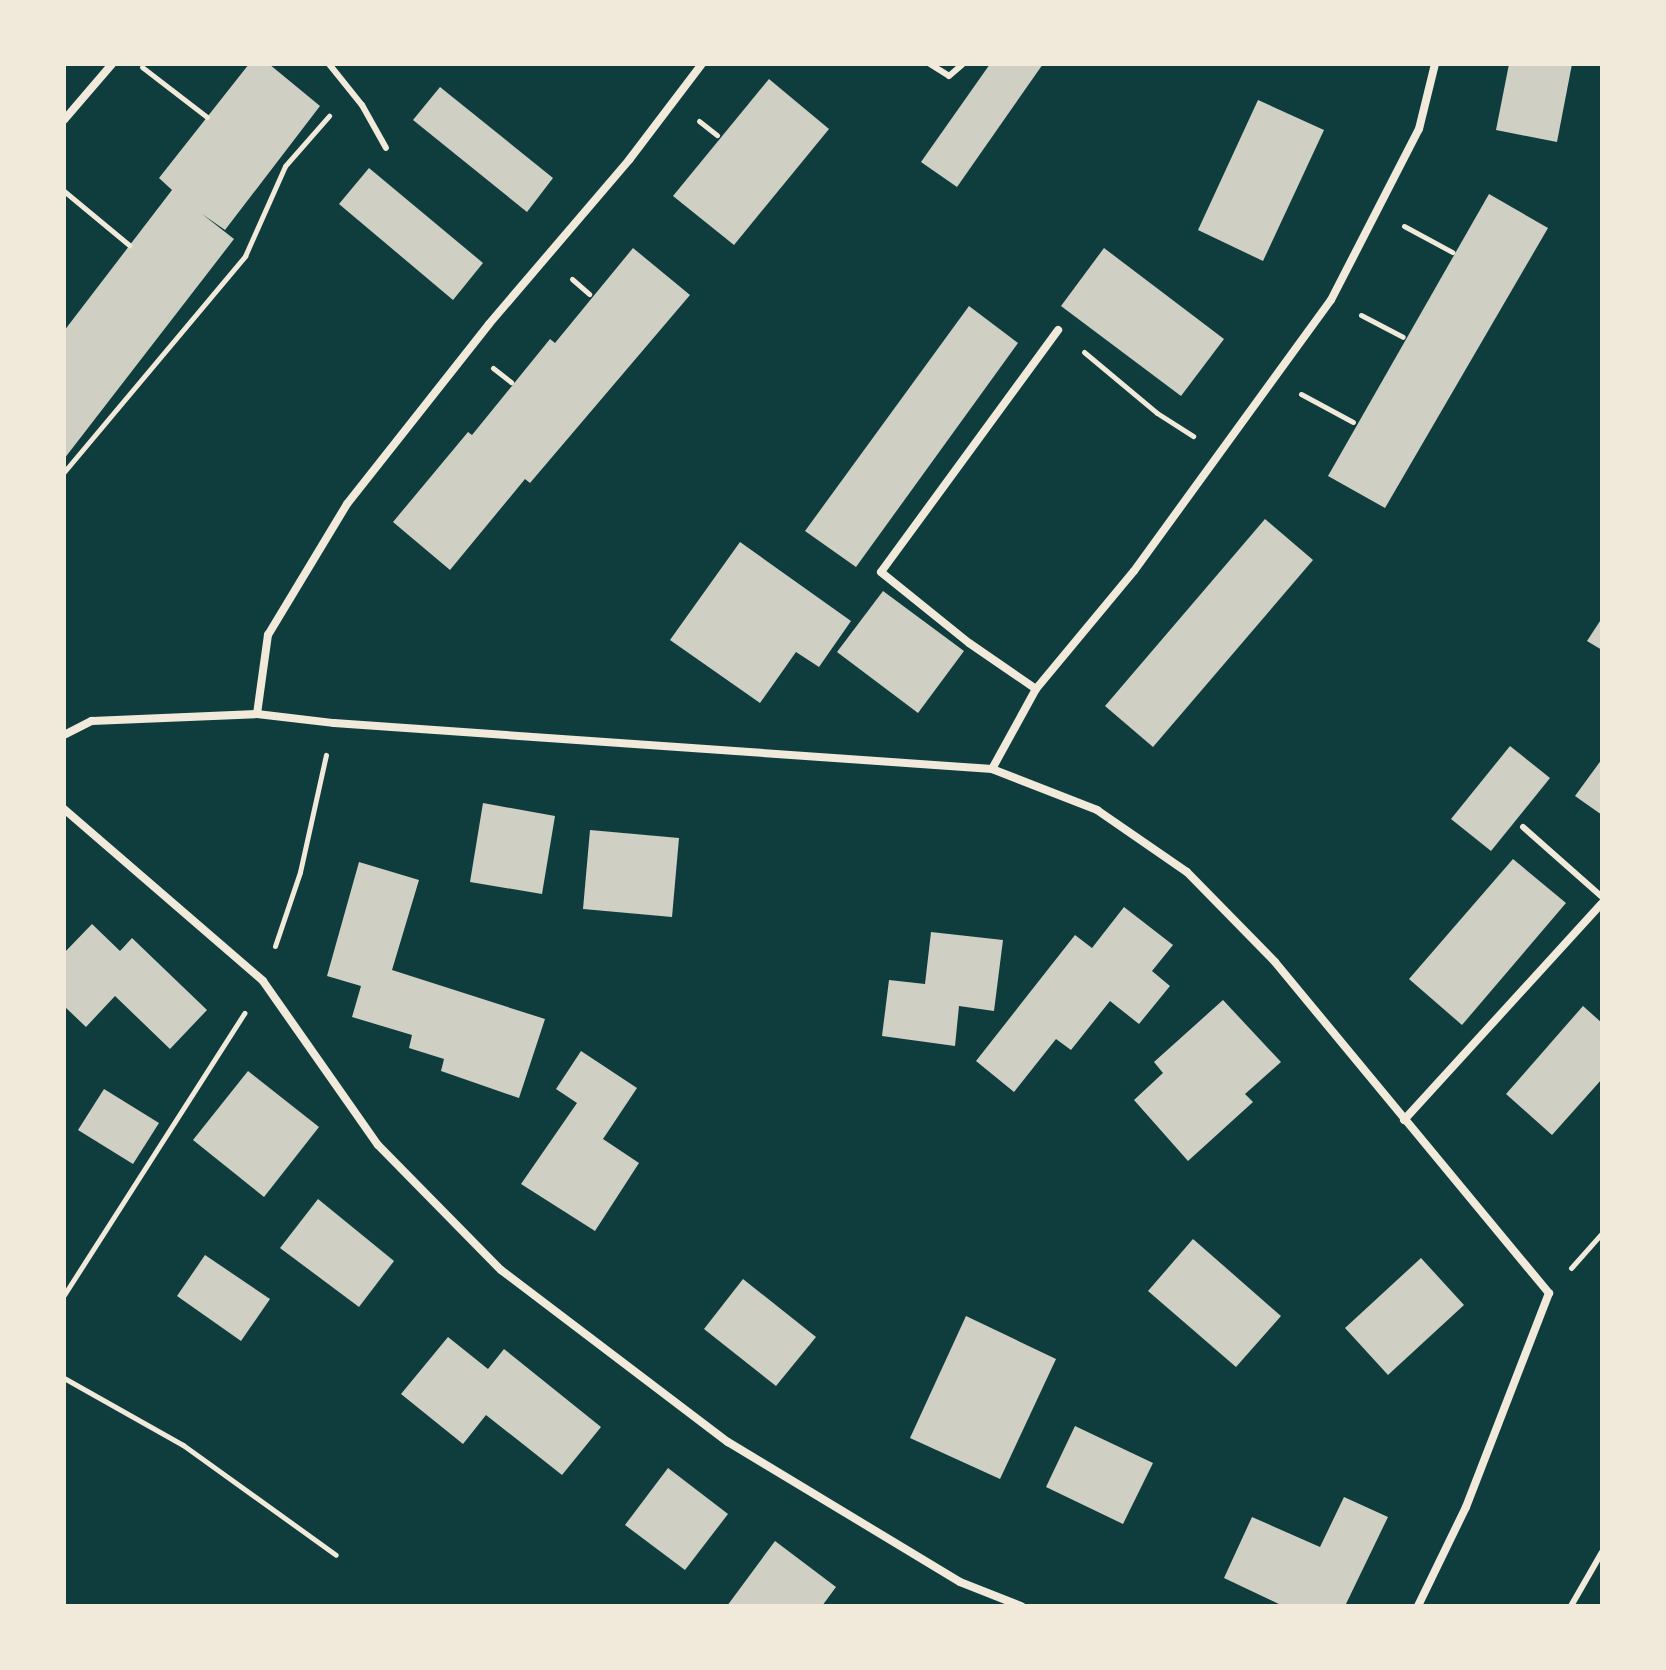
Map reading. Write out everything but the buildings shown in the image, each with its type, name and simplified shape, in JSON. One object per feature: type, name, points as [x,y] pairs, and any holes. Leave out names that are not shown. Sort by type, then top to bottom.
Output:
[{"type":"street","points":[[64,120],[112,64]]},
{"type":"street","points":[[257,714],[268,635],[347,504],[482,332],[629,160],[702,64]]},
{"type":"street","points":[[992,769],[1036,689],[1134,571],[1331,300],[1419,129],[1435,64]]},
{"type":"street","points":[[1036,689],[969,643],[881,572],[1058,330]]},
{"type":"street","points":[[64,735],[92,721],[257,714],[334,723],[992,769],[1097,810],[1187,872],[1275,962],[1549,1293],[1466,1507],[1418,1606]]},
{"type":"street","points":[[64,809],[263,981],[378,1145],[501,1270],[728,1442],[960,1582],[1021,1606]]},
{"type":"street","points":[[1404,1120],[1602,900]]},
{"type":"lane","points":[[329,64],[351,91],[386,148]]},
{"type":"lane","points":[[930,64],[949,76],[963,64]]},
{"type":"lane","points":[[1523,827],[1602,900]]},
{"type":"lane","points":[[1571,1606],[1602,1552]]},
{"type":"path","points":[[138,64],[207,117]]},
{"type":"path","points":[[64,472],[245,256],[285,166],[351,91]]},
{"type":"path","points":[[64,191],[129,245]]},
{"type":"path","points":[[1376,211],[1452,252]]},
{"type":"path","points":[[1331,300],[1403,337]]},
{"type":"path","points":[[1058,330],[1157,413]]},
{"type":"path","points":[[1274,380],[1353,422]]},
{"type":"path","points":[[64,1295],[216,1061],[263,981],[300,872],[318,790]]},
{"type":"path","points":[[1549,1293],[1602,1233]]},
{"type":"path","points":[[64,1378],[183,1445],[336,1555]]}]
